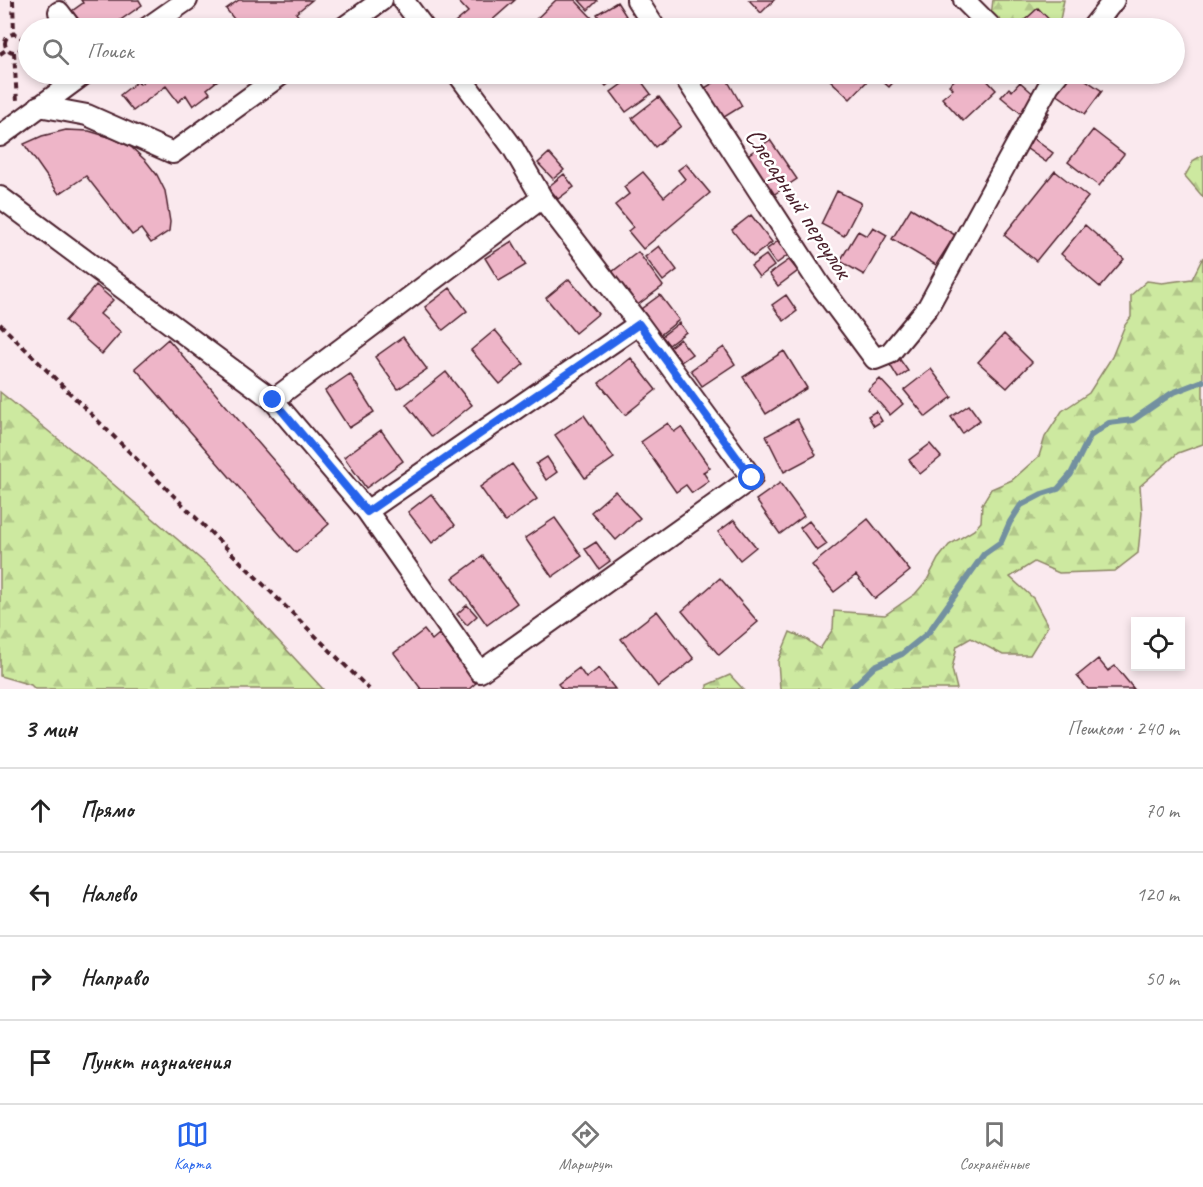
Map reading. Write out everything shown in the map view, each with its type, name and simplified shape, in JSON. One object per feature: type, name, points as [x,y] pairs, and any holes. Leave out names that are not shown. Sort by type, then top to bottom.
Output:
[{"type":"street","points":[[161,18],[187,0]]},
{"type":"street","points":[[357,18],[382,0]]},
{"type":"street","points":[[403,0],[416,18]]},
{"type":"street","points":[[637,0],[649,18]]},
{"type":"street","points":[[964,0],[982,18]]},
{"type":"street","points":[[1100,18],[1114,0]]},
{"type":"street","points":[[59,12],[64,18]]},
{"type":"street","points":[[0,136],[70,84]]},
{"type":"street","points":[[39,106],[87,115],[173,153],[268,84]]},
{"type":"street","points":[[0,197],[273,400],[367,512],[480,672],[752,478],[639,324],[542,198],[513,148],[465,84]]},
{"type":"street","name":"Слесарный переулок","points":[[689,84],[820,285],[875,359],[890,353],[928,307],[1044,84]]},
{"type":"street","points":[[273,400],[542,198]]},
{"type":"street","points":[[367,512],[639,324]]},
{"type":"path","points":[[13,0],[14,34]]},
{"type":"path","points":[[14,34],[18,36]]},
{"type":"path","points":[[7,49],[5,42],[14,34]]},
{"type":"path","points":[[7,49],[18,51]]},
{"type":"path","points":[[0,54],[7,49]]},
{"type":"path","points":[[14,52],[18,110]]},
{"type":"path","points":[[0,324],[369,689]]},
{"type":"green space","points":[[993,0],[1064,0],[1060,18],[992,18]]},
{"type":"green space","points":[[1203,155],[1203,197],[1185,176],[1194,160]]},
{"type":"green space","points":[[1203,257],[1203,444],[1178,453],[1140,486],[1142,513],[1138,553],[1115,571],[1059,573],[1034,562],[1010,577],[1033,598],[1048,626],[1030,655],[1003,655],[971,638],[957,646],[952,669],[957,689],[780,689],[778,661],[790,632],[820,649],[833,629],[834,611],[885,615],[915,594],[927,580],[938,559],[949,545],[974,530],[981,522],[982,504],[991,489],[1012,480],[1039,456],[1045,437],[1062,411],[1089,393],[1112,357],[1125,325],[1131,317],[1131,295],[1147,281],[1162,283],[1192,279]]},
{"type":"green space","points":[[0,392],[99,472],[212,569],[323,689],[35,689],[31,685],[0,676]]},
{"type":"green space","points":[[730,675],[743,689],[707,689],[707,685]]},
{"type":"building","points":[[81,0],[139,0],[142,5],[123,18],[77,18],[72,11],[83,3]]},
{"type":"building","points":[[239,0],[312,0],[296,13],[300,18],[233,18],[226,9]]},
{"type":"building","points":[[457,0],[515,0],[495,18],[461,18],[468,12]]},
{"type":"building","points":[[556,0],[575,0],[592,18],[537,18]]},
{"type":"building","points":[[579,0],[596,0],[597,1],[588,10]]},
{"type":"building","points":[[749,0],[774,0],[761,13]]},
{"type":"building","points":[[617,2],[626,16],[599,18],[597,14]]},
{"type":"building","points":[[1038,8],[1048,18],[1027,18]]},
{"type":"building","points":[[134,84],[213,84],[207,89],[210,93],[193,106],[186,95],[178,102],[166,86],[133,111],[120,95]]},
{"type":"building","points":[[622,84],[644,84],[651,94],[626,112],[611,92]]},
{"type":"building","points":[[711,84],[730,84],[742,106],[721,119],[703,89]]},
{"type":"building","points":[[834,84],[864,84],[850,99]]},
{"type":"building","points":[[990,84],[996,90],[963,121],[942,98],[953,89],[949,85]]},
{"type":"building","points":[[1018,84],[1022,84],[1037,97],[1023,115],[1001,97],[1009,88],[1012,91]]},
{"type":"building","points":[[1057,84],[1092,84],[1102,91],[1085,114],[1052,91]]},
{"type":"building","points":[[659,97],[681,126],[655,147],[632,118]]},
{"type":"building","points":[[1040,107],[1049,113],[1035,134],[1026,129]]},
{"type":"building","points":[[66,130],[89,131],[112,138],[131,147],[146,161],[157,175],[165,191],[170,222],[169,231],[151,243],[141,229],[132,235],[86,176],[59,194],[24,144],[42,136]]},
{"type":"building","points":[[1093,130],[1124,154],[1099,186],[1068,162]]},
{"type":"building","points":[[1030,136],[1053,153],[1046,162],[1023,146]]},
{"type":"building","points":[[770,140],[797,179],[770,197],[743,158]]},
{"type":"building","points":[[549,153],[564,170],[553,179],[538,163]]},
{"type":"building","points":[[686,164],[710,193],[643,249],[628,231],[633,227],[615,205],[629,194],[624,187],[643,172],[664,197],[685,179],[678,170]]},
{"type":"building","points":[[1055,171],[1088,197],[1036,261],[1004,235]]},
{"type":"building","points":[[564,174],[574,187],[558,199],[548,187]]},
{"type":"building","points":[[837,191],[861,203],[844,236],[821,224]]},
{"type":"building","points":[[911,208],[955,235],[936,265],[892,239]]},
{"type":"building","points":[[751,215],[772,242],[753,257],[732,230]]},
{"type":"building","points":[[1085,225],[1124,259],[1100,287],[1061,254]]},
{"type":"building","points":[[873,227],[887,235],[864,275],[840,261],[858,231],[867,236]]},
{"type":"building","points":[[512,241],[526,265],[499,281],[485,258]]},
{"type":"building","points":[[778,241],[788,255],[776,264],[766,250]]},
{"type":"building","points":[[659,246],[677,270],[663,281],[645,257]]},
{"type":"building","points":[[638,252],[663,286],[636,306],[612,272]]},
{"type":"building","points":[[766,255],[774,266],[759,277],[751,266]]},
{"type":"building","points":[[789,260],[798,271],[778,286],[769,274]]},
{"type":"building","points":[[569,279],[598,314],[575,333],[546,298]]},
{"type":"building","points":[[96,285],[113,300],[100,314],[121,332],[102,354],[65,321]]},
{"type":"building","points":[[450,288],[467,311],[443,330],[425,307]]},
{"type":"building","points":[[660,295],[679,320],[660,335],[641,309]]},
{"type":"building","points":[[786,295],[797,311],[784,321],[772,305]]},
{"type":"building","points":[[679,323],[686,332],[669,345],[662,336]]},
{"type":"building","points":[[495,330],[524,364],[500,384],[471,350]]},
{"type":"building","points":[[1004,334],[1032,362],[1007,388],[978,362]]},
{"type":"building","points":[[403,337],[427,369],[398,389],[375,357]]},
{"type":"building","points":[[168,339],[329,524],[296,553],[135,368]]},
{"type":"building","points":[[680,339],[692,354],[681,362],[670,347]]},
{"type":"building","points":[[724,347],[735,364],[702,386],[691,370]]},
{"type":"building","points":[[784,351],[807,388],[766,414],[743,377]]},
{"type":"building","points":[[896,354],[908,371],[898,378],[887,360]]},
{"type":"building","points":[[631,358],[656,390],[625,415],[599,383]]},
{"type":"building","points":[[931,369],[952,397],[926,417],[904,390]]},
{"type":"building","points":[[446,372],[472,405],[432,437],[406,404]]},
{"type":"building","points":[[350,374],[374,412],[349,428],[325,391]]},
{"type":"building","points":[[880,379],[903,404],[890,415],[868,390]]},
{"type":"building","points":[[969,405],[980,420],[962,433],[951,417]]},
{"type":"building","points":[[876,411],[882,421],[874,426],[868,416]]},
{"type":"building","points":[[584,415],[614,458],[585,478],[555,435]]},
{"type":"building","points":[[797,419],[816,455],[784,472],[766,436]]},
{"type":"building","points":[[668,423],[674,432],[681,427],[710,468],[703,472],[709,481],[692,493],[686,485],[676,492],[641,442]]},
{"type":"building","points":[[381,430],[403,461],[366,488],[344,457]]},
{"type":"building","points":[[930,444],[941,457],[920,474],[909,460]]},
{"type":"building","points":[[547,457],[557,472],[546,480],[536,464]]},
{"type":"building","points":[[512,464],[537,499],[505,522],[480,487]]},
{"type":"building","points":[[780,483],[804,516],[780,534],[756,500]]},
{"type":"building","points":[[615,491],[640,518],[616,540],[591,512]]},
{"type":"building","points":[[431,494],[455,525],[432,543],[408,512]]},
{"type":"building","points":[[555,518],[582,556],[552,577],[525,538]]},
{"type":"building","points":[[868,519],[910,571],[875,599],[856,575],[834,592],[812,565]]},
{"type":"building","points":[[734,520],[756,547],[740,560],[718,532]]},
{"type":"building","points":[[809,521],[827,544],[817,551],[800,528]]},
{"type":"building","points":[[596,542],[610,561],[599,569],[585,549]]},
{"type":"building","points":[[483,556],[517,603],[487,625],[453,578]]},
{"type":"building","points":[[720,578],[758,622],[719,655],[682,611]]},
{"type":"building","points":[[467,605],[477,616],[467,625],[457,614]]},
{"type":"building","points":[[657,611],[694,659],[658,687],[621,639]]},
{"type":"building","points":[[424,630],[432,640],[439,634],[476,683],[469,689],[421,689],[394,653]]},
{"type":"building","points":[[1098,659],[1108,671],[1115,666],[1134,689],[1088,689],[1077,676]]},
{"type":"building","points":[[579,668],[586,678],[599,668],[615,689],[562,689],[558,684]]},
{"type":"waterway","points":[[851,689],[875,666],[902,654],[928,633],[984,554],[1001,542],[1021,505],[1058,489],[1071,474],[1090,436],[1109,423],[1133,420],[1172,393],[1203,381]]},
{"type":"route","points":[[273,400],[367,512],[639,324],[752,478]]}]
